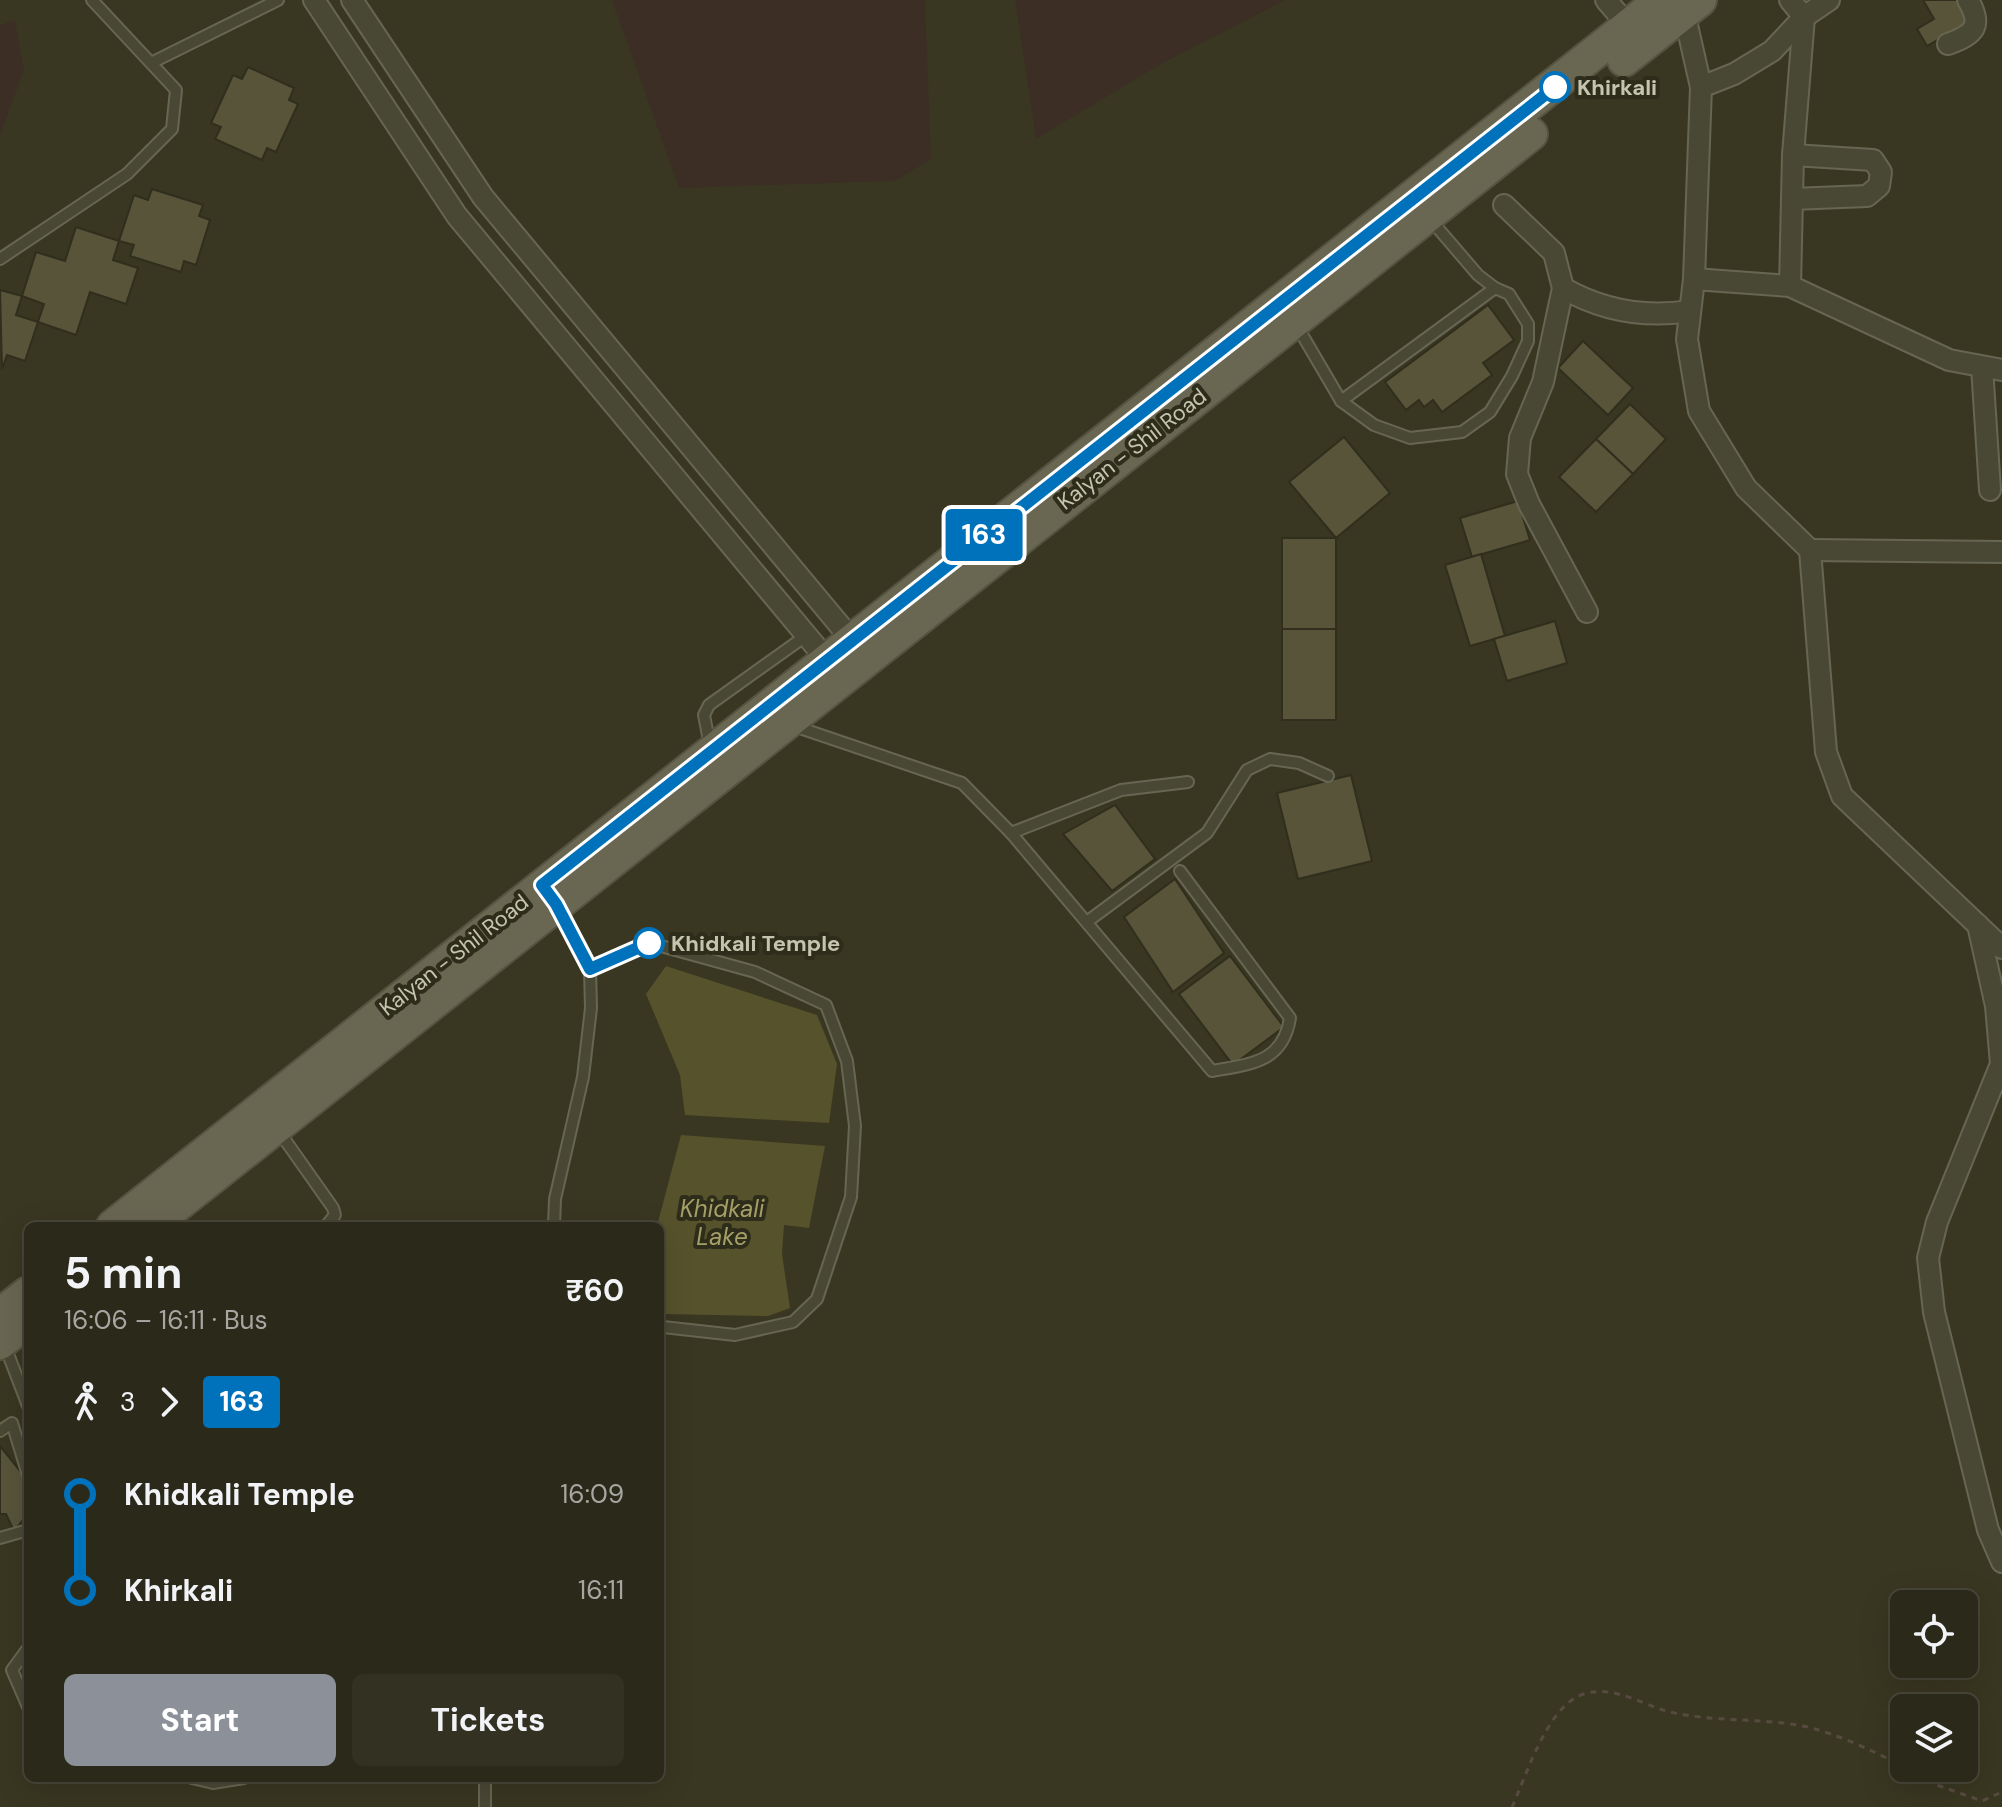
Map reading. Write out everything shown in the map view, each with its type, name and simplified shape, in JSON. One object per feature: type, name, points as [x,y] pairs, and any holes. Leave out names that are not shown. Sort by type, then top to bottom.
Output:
[{"type":"main road","name":"Kalyan - Shil Road","points":[[156,1222],[277,1129],[549,894],[711,752],[817,648],[852,640],[1630,28],[1680,3]]},
{"type":"main road","name":"Kalyan - Shil Road","points":[[118,1222],[549,894],[785,723],[1428,216],[1680,3]]},
{"type":"main road","points":[[1,1333],[24,1299]]},
{"type":"main road","points":[[1,1333],[24,1323]]},
{"type":"street","points":[[314,0],[457,216],[817,648]]},
{"type":"street","points":[[352,0],[483,197],[852,640]]},
{"type":"street","points":[[1606,0],[1630,28]]},
{"type":"street","points":[[1790,0],[1804,17],[1793,155],[1790,286]]},
{"type":"street","points":[[1701,87],[1734,74],[1772,51],[1804,17],[1829,0]]},
{"type":"street","points":[[1948,44],[1965,38],[1976,24],[1977,16],[1968,0]]},
{"type":"street","points":[[1680,3],[1701,87],[1694,279],[1687,339],[1699,411],[1746,488],[1810,550],[1826,752],[1842,796],[2002,948]]},
{"type":"street","points":[[1792,199],[1867,196],[1879,186],[1881,172],[1873,160],[1793,155]]},
{"type":"street","points":[[457,216],[483,197]]},
{"type":"street","points":[[1504,205],[1554,253],[1563,288],[1543,382],[1520,438],[1517,474],[1529,504],[1587,612]]},
{"type":"street","points":[[1694,279],[1790,286],[1949,360],[1992,369],[1990,490]]},
{"type":"street","points":[[1563,288],[1592,305],[1660,316],[1690,311]]},
{"type":"street","points":[[1810,550],[2002,552]]},
{"type":"street","points":[[1978,925],[1996,1006],[2001,1064],[1937,1222],[1928,1258],[1934,1312],[1988,1530],[2002,1562]]},
{"type":"lane","points":[[0,259],[127,174],[172,129],[176,90],[92,0]]},
{"type":"lane","points":[[151,63],[278,0]]},
{"type":"lane","points":[[1294,321],[1341,401],[1374,425],[1410,438],[1462,432],[1490,412],[1512,376],[1528,341],[1528,324],[1509,294],[1478,275],[1428,216]]},
{"type":"lane","points":[[1341,401],[1495,288]]},
{"type":"lane","points":[[785,723],[962,783],[1011,833],[1088,921],[1212,1071],[1264,1061],[1287,1036],[1290,1018],[1180,871]]},
{"type":"lane","points":[[1088,921],[1207,833],[1247,770],[1270,759],[1299,763],[1328,776]]},
{"type":"lane","points":[[1011,833],[1121,790],[1188,782]]},
{"type":"lane","points":[[549,894],[590,969],[591,1008],[583,1077],[555,1199],[554,1222]]},
{"type":"lane","points":[[590,969],[650,943],[755,972],[826,1005],[847,1061],[855,1126],[851,1197],[817,1299],[793,1322],[735,1335],[664,1327]]},
{"type":"lane","points":[[277,1129],[333,1208],[335,1215],[329,1222]]},
{"type":"lane","points":[[1,1333],[24,1395]]},
{"type":"lane","points":[[0,1431],[12,1423],[24,1462]]},
{"type":"lane","points":[[0,1538],[24,1531]]},
{"type":"lane","points":[[24,1654],[12,1670],[24,1698]]},
{"type":"lane","points":[[485,1782],[485,1807]]},
{"type":"path","points":[[1512,1807],[1546,1732],[1565,1706],[1582,1694],[1612,1691],[1667,1711],[1804,1726],[1890,1759]]},
{"type":"path","points":[[1931,1782],[1982,1801],[2002,1792]]},
{"type":"shaded area","points":[[612,0],[925,0],[931,159],[895,181],[679,188]]},
{"type":"shaded area","points":[[1015,0],[1285,0],[1161,64],[1036,139]]},
{"type":"shaded area","points":[[15,20],[24,70],[0,135],[0,25]]},
{"type":"water","points":[[666,966],[817,1015],[837,1064],[829,1123],[685,1115],[680,1075],[646,994]]},
{"type":"water","name":"Khidkali Lake","points":[[681,1135],[825,1146],[809,1228],[784,1225],[782,1254],[790,1308],[768,1316],[664,1314],[664,1222],[658,1222]]},
{"type":"building","points":[[1923,0],[1963,0],[1974,19],[1927,46],[1917,29],[1934,19]]},
{"type":"building","points":[[248,67],[294,88],[289,100],[298,104],[276,152],[267,148],[262,160],[215,139],[221,127],[211,123],[233,75],[242,79]]},
{"type":"building","points":[[152,189],[203,205],[199,216],[210,220],[196,265],[184,261],[181,272],[130,256],[134,245],[119,241],[134,195],[148,200]]},
{"type":"building","points":[[76,227],[119,241],[113,260],[138,268],[126,304],[90,292],[76,335],[38,322],[44,304],[22,296],[36,252],[65,261]]},
{"type":"building","points":[[0,290],[22,296],[16,315],[38,322],[25,361],[7,355],[2,369]]},
{"type":"building","points":[[1488,305],[1514,340],[1483,363],[1492,375],[1442,412],[1433,400],[1424,407],[1419,400],[1406,410],[1385,382]]},
{"type":"building","points":[[1583,341],[1633,388],[1608,415],[1558,368]]},
{"type":"building","points":[[1630,404],[1666,439],[1633,474],[1596,439]]},
{"type":"building","points":[[1344,437],[1390,493],[1336,538],[1289,482]]},
{"type":"building","points":[[1596,439],[1633,474],[1596,512],[1559,477]]},
{"type":"building","points":[[1518,501],[1530,540],[1472,557],[1460,518]]},
{"type":"building","points":[[1282,538],[1336,538],[1336,629],[1282,629]]},
{"type":"building","points":[[1481,554],[1505,636],[1470,646],[1445,565]]},
{"type":"building","points":[[1555,621],[1567,663],[1507,681],[1494,639]]},
{"type":"building","points":[[1282,629],[1336,629],[1336,720],[1282,720]]},
{"type":"building","points":[[1351,775],[1372,861],[1298,879],[1277,793]]},
{"type":"building","points":[[1115,805],[1155,859],[1112,891],[1063,834]]},
{"type":"building","points":[[1175,879],[1224,953],[1173,992],[1124,917]]},
{"type":"building","points":[[1230,956],[1284,1027],[1233,1065],[1179,994]]},
{"type":"building","points":[[0,1446],[24,1476],[24,1519],[14,1531],[6,1514],[0,1514]]},
{"type":"bus line","name":"163","points":[[649,943],[590,969],[582,949],[542,885],[1555,87]]},
{"type":"place","name":"Khirkali","points":[[1555,87]]},
{"type":"place","name":"Khidkali Temple","points":[[649,943]]}]
